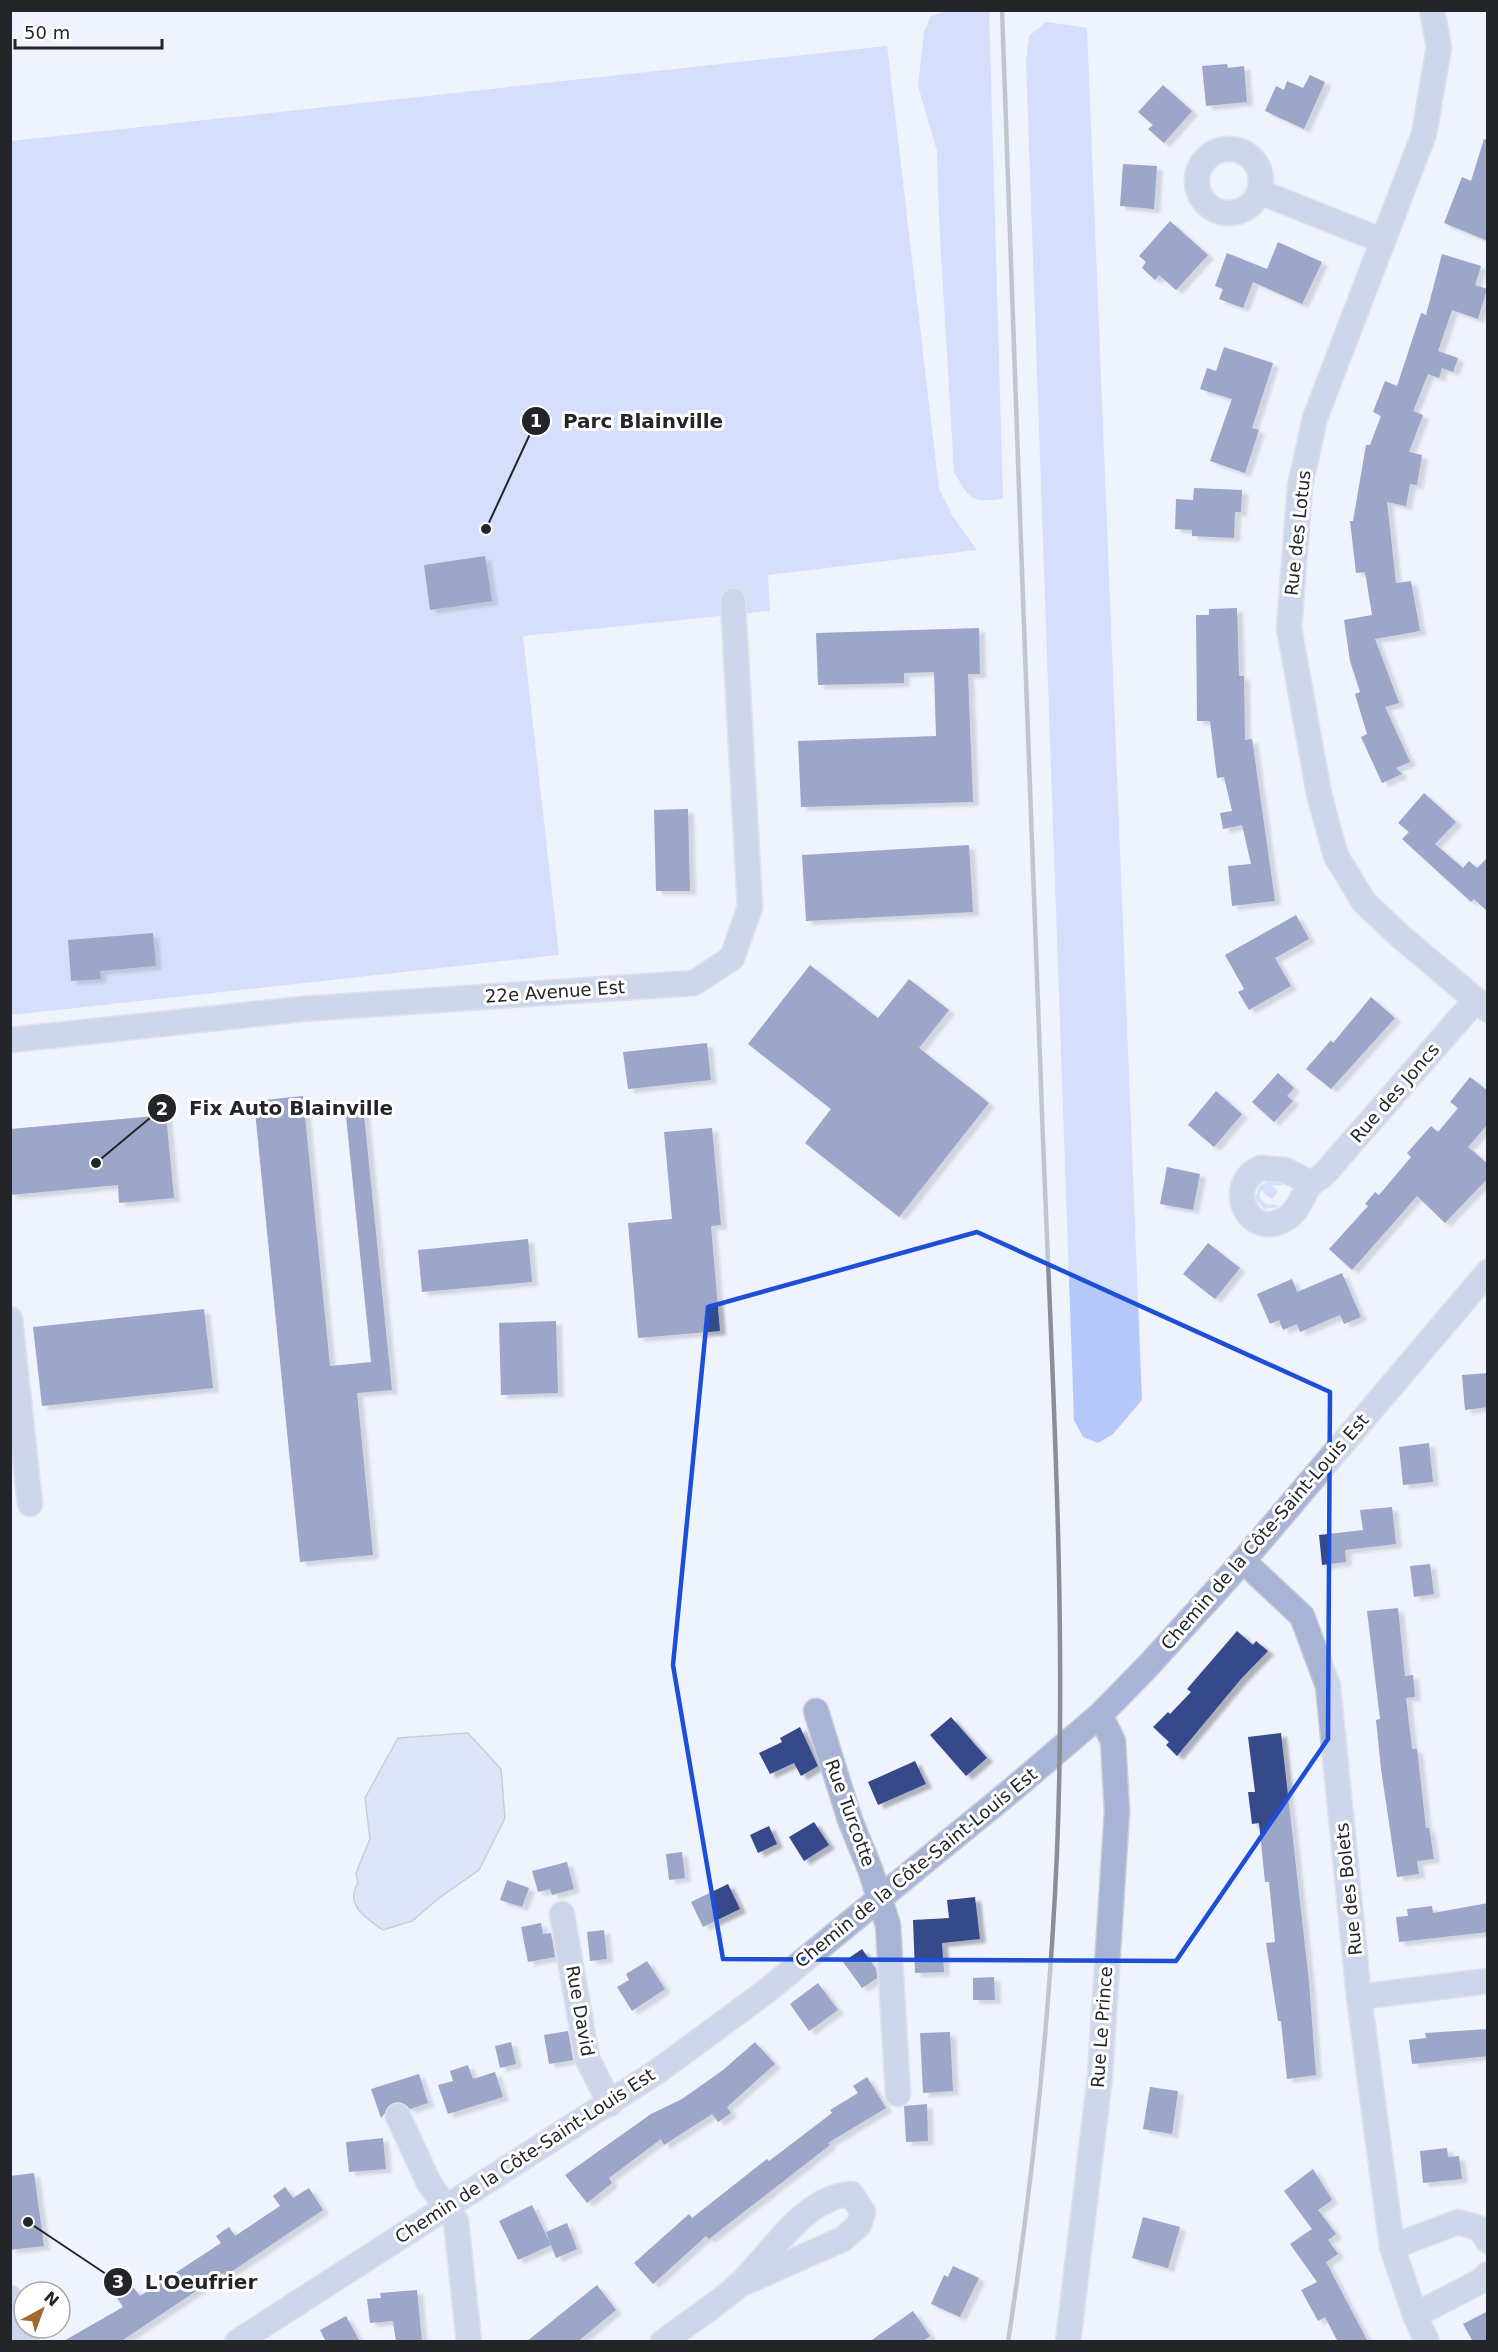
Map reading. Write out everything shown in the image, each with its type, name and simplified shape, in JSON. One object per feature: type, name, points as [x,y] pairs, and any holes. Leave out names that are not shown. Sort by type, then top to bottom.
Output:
[{"type":"street","name":"Rue des Lotus","points":[[1432,10],[1439,47],[1424,134],[1315,418],[1300,486],[1289,628],[1319,794],[1336,856],[1364,902],[1401,938],[1482,1005]]},
{"type":"street","points":[[1260,192],[1383,241]]},
{"type":"street","name":"22e Avenue Est","points":[[10,1040],[302,1009],[694,983],[732,958],[750,907],[733,601]]},
{"type":"street","name":"Rue des Joncs","points":[[1311,1183],[1326,1173],[1482,1005]]},
{"type":"street","name":"Chemin de la Côte-Saint-Louis Est","points":[[241,2340],[610,2103],[746,2007],[1012,1790],[1100,1715],[1148,1666],[1243,1561],[1488,1272]]},
{"type":"street","points":[[10,1319],[30,1504]]},
{"type":"street","name":"Rue des Bolets","points":[[1243,1561],[1302,1616],[1328,1686],[1359,1997],[1392,2247],[1415,2316],[1427,2342]]},
{"type":"street","name":"Rue Turcotte","points":[[816,1711],[850,1820],[880,1897],[888,1925],[898,2094]]},
{"type":"street","name":"Rue Le Prince","points":[[1068,2342],[1100,2076],[1117,1811],[1113,1741],[1100,1715]]},
{"type":"street","name":"Rue David","points":[[562,1914],[587,2058],[610,2103]]},
{"type":"street","points":[[1359,1997],[1488,1981]]},
{"type":"street","points":[[398,2116],[429,2183],[448,2206],[459,2232],[469,2342]]},
{"type":"street","points":[[663,2342],[737,2286],[802,2218],[834,2195],[851,2194],[863,2212],[859,2225],[843,2239],[737,2286]]},
{"type":"street","points":[[1392,2247],[1458,2222],[1479,2229],[1488,2241]]},
{"type":"street","points":[[1415,2316],[1481,2281],[1488,2274]]},
{"type":"street","points":[[10,2298],[27,2342]]},
{"type":"highlighted area","points":[[977,1232],[1330,1392],[1328,1739],[1176,1961],[723,1959],[673,1665],[708,1307]]},
{"type":"shaded area","points":[[946,11],[989,11],[1003,499],[984,500],[972,497],[954,472],[937,151],[918,86],[924,32],[931,16]]},
{"type":"shaded area","points":[[1046,22],[1087,28],[1142,1400],[1113,1434],[1098,1443],[1083,1437],[1074,1420],[1026,61],[1029,36]]},
{"type":"shaded area","points":[[887,46],[939,489],[953,517],[977,550],[768,575],[770,611],[523,636],[559,955],[11,1015],[11,141]]},
{"type":"shaded area","points":[[1267,1182],[1283,1183],[1272,1186],[1278,1191],[1273,1199],[1265,1195],[1263,1190],[1260,1192],[1260,1198],[1266,1204],[1279,1207],[1264,1209],[1255,1199],[1259,1186]]},
{"type":"shaded area","points":[[468,1733],[501,1769],[505,1818],[479,1870],[439,1898],[412,1921],[383,1930],[359,1911],[354,1898],[354,1891],[358,1883],[356,1873],[370,1839],[365,1798],[398,1738]]},
{"type":"building","points":[[1227,64],[1228,68],[1244,66],[1247,102],[1206,106],[1202,66]]},
{"type":"building","points":[[1310,75],[1325,82],[1304,129],[1265,111],[1276,86],[1284,90],[1287,81],[1303,88]]},
{"type":"building","points":[[1163,85],[1192,111],[1164,143],[1148,129],[1153,125],[1138,112]]},
{"type":"building","points":[[1484,139],[1488,140],[1488,241],[1444,223],[1462,177],[1471,181]]},
{"type":"building","points":[[1123,164],[1157,166],[1154,209],[1120,206]]},
{"type":"building","points":[[1170,221],[1208,255],[1176,290],[1159,275],[1155,280],[1142,268],[1146,262],[1139,256]]},
{"type":"building","points":[[1278,242],[1322,262],[1302,304],[1253,282],[1243,308],[1219,299],[1223,289],[1215,286],[1227,253],[1267,269]]},
{"type":"building","points":[[1442,254],[1481,266],[1475,285],[1487,289],[1478,319],[1452,310],[1438,351],[1458,358],[1453,372],[1442,368],[1439,378],[1428,374],[1413,411],[1423,415],[1409,452],[1422,455],[1417,485],[1410,484],[1406,506],[1387,502],[1396,583],[1411,581],[1420,631],[1375,639],[1399,703],[1385,707],[1410,762],[1396,768],[1402,774],[1382,783],[1361,737],[1367,734],[1355,694],[1360,692],[1350,661],[1344,620],[1372,615],[1365,572],[1356,573],[1350,521],[1353,521],[1366,445],[1370,445],[1381,416],[1373,412],[1385,381],[1397,386],[1421,313],[1426,315]]},
{"type":"building","points":[[1224,347],[1273,363],[1252,428],[1259,430],[1245,473],[1210,461],[1232,399],[1200,389],[1207,368],[1216,371]]},
{"type":"building","points":[[1194,488],[1242,490],[1241,512],[1235,512],[1234,538],[1192,536],[1192,530],[1175,529],[1176,499],[1193,500]]},
{"type":"building","points":[[485,556],[492,601],[430,610],[424,565]]},
{"type":"building","points":[[1237,608],[1239,676],[1244,676],[1245,740],[1252,739],[1275,901],[1232,906],[1228,866],[1251,864],[1242,825],[1223,829],[1220,813],[1232,811],[1224,777],[1217,778],[1210,721],[1197,721],[1196,615],[1209,615],[1209,609]]},
{"type":"building","points":[[979,628],[980,674],[968,674],[973,802],[801,807],[798,741],[936,736],[934,672],[904,673],[904,683],[818,685],[816,633]]},
{"type":"building","points":[[1424,793],[1456,822],[1435,844],[1463,868],[1469,861],[1477,868],[1488,857],[1488,912],[1474,899],[1471,902],[1402,839],[1409,832],[1398,823]]},
{"type":"building","points":[[688,809],[690,891],[656,891],[654,810]]},
{"type":"building","points":[[969,845],[973,912],[806,921],[802,855]]},
{"type":"building","points":[[1296,915],[1309,939],[1275,958],[1291,986],[1249,1010],[1238,992],[1244,989],[1225,955]]},
{"type":"building","points":[[153,933],[156,966],[100,971],[101,979],[71,981],[68,940]]},
{"type":"building","points":[[810,965],[878,1018],[909,979],[949,1010],[919,1048],[989,1103],[899,1217],[805,1143],[831,1109],[748,1044]]},
{"type":"building","points":[[1371,997],[1395,1018],[1331,1089],[1306,1069],[1331,1040],[1333,1043]]},
{"type":"building","points":[[707,1043],[711,1080],[628,1089],[623,1052]]},
{"type":"building","points":[[1278,1073],[1294,1088],[1287,1096],[1293,1101],[1274,1122],[1252,1102]]},
{"type":"building","points":[[1470,1077],[1488,1091],[1488,1124],[1468,1147],[1488,1164],[1488,1178],[1445,1223],[1417,1196],[1352,1270],[1329,1249],[1368,1206],[1365,1204],[1375,1192],[1379,1195],[1411,1157],[1407,1153],[1431,1126],[1438,1132],[1458,1108],[1450,1102]]},
{"type":"building","points":[[1216,1091],[1242,1114],[1214,1147],[1188,1125]]},
{"type":"building","points":[[303,1096],[330,1366],[371,1362],[345,1106],[363,1105],[392,1390],[357,1393],[373,1555],[300,1562],[254,1101]]},
{"type":"building","points":[[166,1115],[174,1198],[119,1203],[118,1185],[10,1195],[10,1129]]},
{"type":"building","points":[[712,1128],[721,1225],[711,1226],[720,1331],[638,1338],[628,1223],[672,1219],[664,1132]]},
{"type":"building","points":[[1167,1167],[1200,1174],[1193,1210],[1160,1204]]},
{"type":"building","points":[[528,1239],[532,1282],[422,1292],[418,1250]]},
{"type":"building","points":[[1208,1243],[1240,1268],[1215,1299],[1183,1274]]},
{"type":"building","points":[[1342,1273],[1361,1317],[1344,1324],[1340,1315],[1300,1332],[1297,1324],[1283,1330],[1279,1320],[1270,1324],[1257,1294],[1292,1279],[1297,1292]]},
{"type":"building","points":[[204,1309],[213,1388],[42,1406],[33,1327]]},
{"type":"building","points":[[556,1321],[558,1393],[501,1395],[499,1323]]},
{"type":"building","points":[[1488,1373],[1488,1407],[1465,1410],[1462,1375]]},
{"type":"building","points":[[1429,1443],[1433,1482],[1403,1485],[1399,1447]]},
{"type":"building","points":[[1392,1507],[1396,1544],[1345,1550],[1346,1562],[1322,1565],[1319,1535],[1363,1530],[1360,1510]]},
{"type":"building","points":[[1430,1564],[1434,1594],[1414,1597],[1410,1566]]},
{"type":"building","points":[[1398,1608],[1405,1676],[1413,1675],[1415,1697],[1406,1698],[1412,1749],[1417,1749],[1426,1828],[1429,1828],[1434,1859],[1417,1861],[1419,1874],[1397,1877],[1381,1769],[1376,1720],[1380,1719],[1367,1611]]},
{"type":"building","points":[[1237,1631],[1253,1645],[1256,1641],[1268,1651],[1241,1679],[1177,1756],[1166,1745],[1169,1742],[1153,1727],[1168,1712],[1170,1714],[1191,1692],[1187,1689]]},
{"type":"building","points":[[951,1717],[987,1758],[966,1776],[930,1735]]},
{"type":"building","points":[[800,1727],[818,1766],[801,1776],[794,1763],[770,1774],[759,1753],[782,1742],[780,1738]]},
{"type":"building","points":[[1281,1733],[1309,1982],[1316,2075],[1287,2079],[1281,2021],[1278,2021],[1266,1943],[1275,1942],[1269,1882],[1265,1882],[1259,1823],[1252,1824],[1248,1792],[1255,1792],[1248,1737]]},
{"type":"building","points":[[915,1761],[926,1784],[878,1805],[868,1782]]},
{"type":"building","points":[[814,1822],[829,1845],[804,1861],[789,1837]]},
{"type":"building","points":[[769,1826],[777,1844],[758,1853],[750,1835]]},
{"type":"building","points":[[682,1852],[685,1878],[669,1880],[666,1854]]},
{"type":"building","points":[[567,1862],[574,1889],[552,1895],[550,1889],[538,1892],[532,1871]]},
{"type":"building","points":[[507,1880],[529,1888],[522,1907],[500,1900]]},
{"type":"building","points":[[728,1884],[740,1909],[703,1927],[691,1902]]},
{"type":"building","points":[[975,1897],[980,1939],[942,1943],[944,1972],[915,1973],[913,1920],[949,1918],[947,1900]]},
{"type":"building","points":[[1488,1903],[1488,1932],[1399,1942],[1396,1917],[1408,1916],[1407,1909],[1432,1906],[1433,1913]]},
{"type":"building","points":[[541,1923],[543,1934],[551,1933],[555,1957],[528,1962],[521,1927]]},
{"type":"building","points":[[604,1930],[607,1959],[590,1961],[587,1932]]},
{"type":"building","points":[[862,1949],[876,1969],[877,1978],[862,1988],[843,1962]]},
{"type":"building","points":[[647,1961],[665,1989],[632,2011],[617,1987],[629,1980],[626,1974]]},
{"type":"building","points":[[994,1977],[995,2000],[973,2000],[973,1978]]},
{"type":"building","points":[[818,1983],[838,2010],[809,2031],[790,2004]]},
{"type":"building","points":[[1488,2029],[1488,2056],[1412,2064],[1409,2040],[1426,2038],[1425,2033]]},
{"type":"building","points":[[568,2031],[573,2060],[549,2064],[544,2035]]},
{"type":"building","points":[[950,2032],[953,2091],[923,2093],[920,2033]]},
{"type":"building","points":[[511,2042],[516,2064],[500,2068],[495,2046]]},
{"type":"building","points":[[755,2042],[775,2064],[727,2107],[731,2113],[718,2122],[712,2114],[664,2145],[661,2139],[609,2178],[612,2183],[587,2203],[565,2175],[651,2114],[682,2099],[723,2070]]},
{"type":"building","points":[[468,2065],[473,2079],[495,2072],[503,2097],[448,2114],[438,2085],[453,2081],[450,2071]]},
{"type":"building","points":[[419,2074],[428,2103],[410,2109],[400,2102],[393,2103],[381,2118],[371,2089]]},
{"type":"building","points":[[867,2077],[886,2108],[828,2143],[830,2145],[709,2239],[706,2236],[653,2284],[634,2263],[689,2214],[692,2218],[767,2159],[769,2161],[832,2113],[830,2110],[858,2093],[853,2086]]},
{"type":"building","points":[[1150,2087],[1178,2091],[1172,2134],[1143,2129]]},
{"type":"building","points":[[927,2104],[928,2141],[906,2142],[904,2106]]},
{"type":"building","points":[[383,2138],[386,2169],[349,2172],[346,2142]]},
{"type":"building","points":[[1447,2148],[1448,2157],[1459,2156],[1462,2179],[1423,2183],[1420,2151]]},
{"type":"building","points":[[1313,2169],[1332,2200],[1318,2210],[1336,2234],[1328,2240],[1338,2254],[1326,2262],[1368,2342],[1338,2342],[1325,2317],[1318,2321],[1301,2290],[1317,2282],[1290,2244],[1312,2229],[1284,2191]]},
{"type":"building","points":[[34,2173],[44,2246],[10,2250],[10,2176]]},
{"type":"building","points":[[285,2187],[293,2198],[309,2188],[323,2210],[225,2276],[223,2273],[120,2342],[62,2342],[72,2340],[72,2336],[123,2307],[117,2298],[134,2288],[140,2296],[221,2243],[216,2236],[229,2227],[235,2236],[280,2206],[273,2196]]},
{"type":"building","points":[[532,2205],[551,2245],[518,2260],[499,2221]]},
{"type":"building","points":[[1143,2217],[1180,2227],[1168,2268],[1132,2258]]},
{"type":"building","points":[[567,2223],[577,2249],[556,2258],[546,2232]]},
{"type":"building","points":[[953,2266],[979,2278],[960,2317],[931,2304],[944,2275],[948,2277]]},
{"type":"building","points":[[597,2285],[616,2310],[577,2342],[526,2342]]},
{"type":"building","points":[[417,2290],[422,2342],[396,2342],[393,2321],[370,2323],[367,2299],[381,2298],[380,2293]]},
{"type":"building","points":[[913,2311],[930,2336],[922,2342],[869,2342]]},
{"type":"building","points":[[1488,2311],[1488,2342],[1473,2342],[1463,2324]]},
{"type":"building","points":[[346,2316],[360,2342],[326,2342],[320,2330]]},
{"type":"railway","points":[[1002,10],[1057,1482],[1060,1667],[1060,1760],[1050,1975],[1033,2159],[1008,2342]]},
{"type":"place","name":"Parc Blainville","points":[[486,529]]},
{"type":"place","name":"Fix Auto Blainville","points":[[96,1163]]},
{"type":"place","name":"L'Oeufrier","points":[[28,2222]]}]
